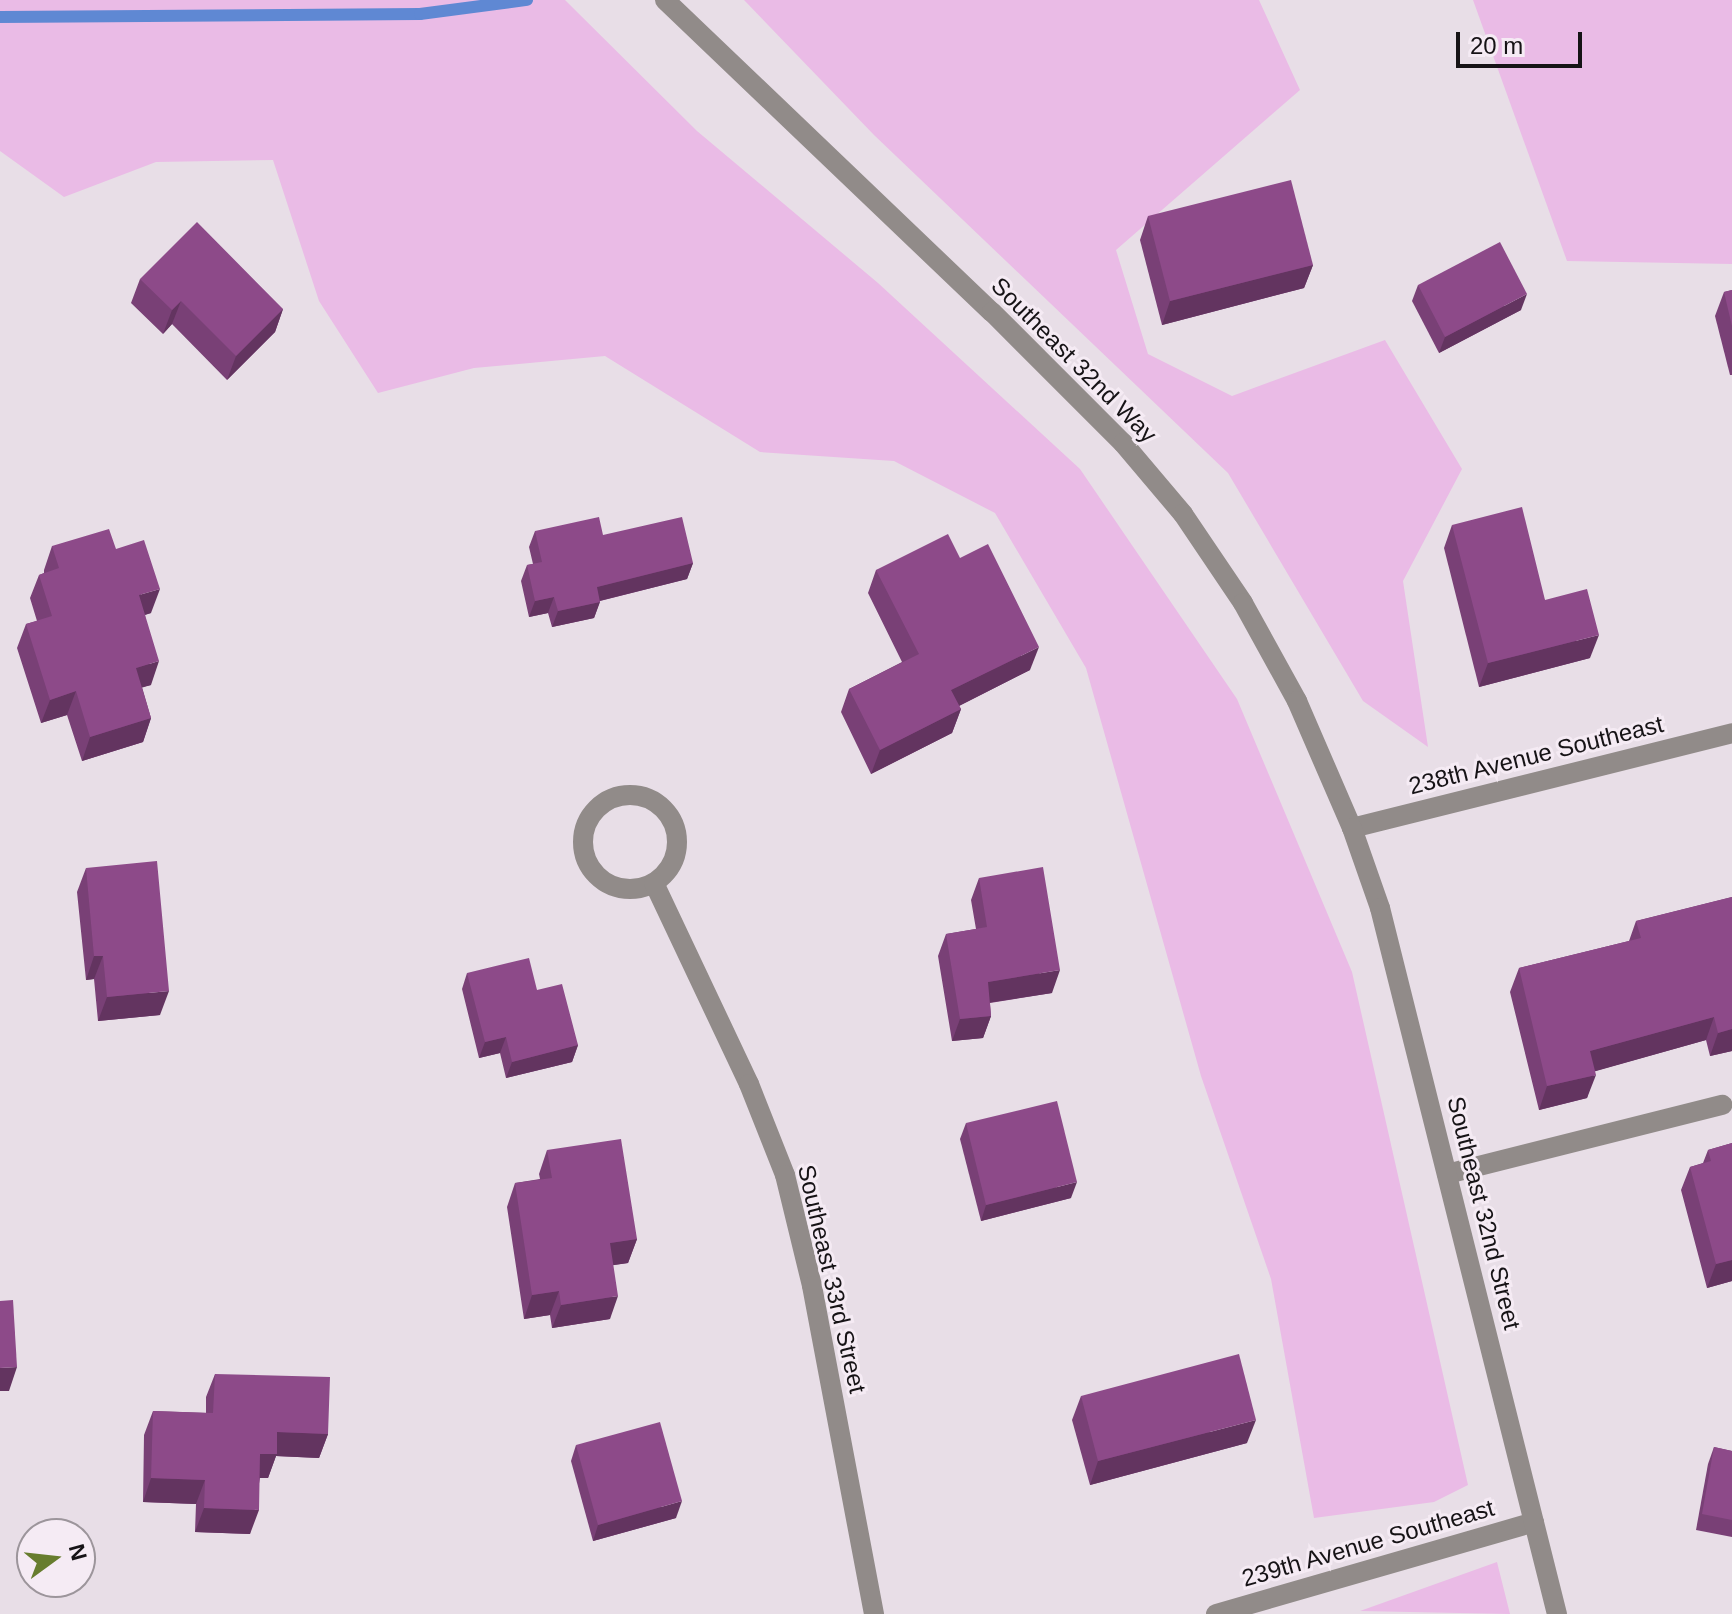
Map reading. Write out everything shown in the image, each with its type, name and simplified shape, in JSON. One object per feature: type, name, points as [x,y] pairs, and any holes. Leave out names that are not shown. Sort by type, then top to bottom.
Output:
[{"type":"street","name":"Southeast 32nd Way","points":[[665,0],[1003,323],[1123,443],[1183,514],[1243,603],[1297,701],[1352,828]]},
{"type":"street","name":"238th Avenue Southeast","points":[[1352,828],[1732,733]]},
{"type":"street","points":[[621,795],[638,795],[666,811],[676,834],[675,858],[654,883],[622,889],[594,873],[586,858],[585,826],[606,801],[621,795]]},
{"type":"street","name":"Southeast 32nd Street","points":[[1352,828],[1380,908],[1557,1614]]},
{"type":"street","name":"Southeast 33rd Street","points":[[654,883],[749,1084],[785,1175],[812,1286],[874,1614]]},
{"type":"street","points":[[1447,1174],[1722,1105]]},
{"type":"street","name":"239th Avenue Southeast","points":[[1216,1614],[1534,1522]]},
{"type":"shaded area","points":[[0,0],[565,0],[697,131],[878,283],[1080,469],[1237,699],[1352,972],[1468,1485],[1434,1502],[1314,1518],[1271,1279],[1201,1076],[1086,668],[995,513],[894,461],[760,452],[605,356],[474,368],[378,393],[319,301],[273,160],[156,162],[64,197],[0,151]]},
{"type":"shaded area","points":[[744,0],[1259,0],[1300,90],[1116,250],[1148,354],[1232,396],[1385,340],[1462,469],[1403,581],[1428,747],[1363,701],[1228,473],[874,135]]},
{"type":"shaded area","points":[[1473,0],[1732,0],[1732,264],[1567,261]]},
{"type":"shaded area","points":[[1497,1562],[1510,1614],[1360,1611]]},
{"type":"building","points":[[1291,180],[1313,265],[1170,301],[1148,216]]},
{"type":"building","points":[[197,222],[283,309],[236,356],[181,301],[172,310],[140,279]]},
{"type":"building","points":[[1500,242],[1527,294],[1445,337],[1418,285]]},
{"type":"building","points":[[1732,290],[1732,326],[1724,292]]},
{"type":"building","points":[[1522,507],[1545,600],[1587,589],[1599,635],[1488,663],[1452,525]]},
{"type":"building","points":[[599,517],[603,535],[682,517],[693,563],[597,587],[600,602],[558,611],[554,597],[535,601],[527,565],[542,562],[535,531]]},
{"type":"building","points":[[109,529],[116,549],[144,540],[160,589],[139,595],[159,661],[136,668],[151,718],[90,737],[76,691],[50,700],[26,624],[52,616],[39,575],[59,568],[52,546]]},
{"type":"building","points":[[948,534],[960,558],[988,544],[1039,647],[951,690],[961,709],[880,750],[849,689],[919,654],[876,570]]},
{"type":"building","points":[[157,861],[169,991],[107,997],[103,956],[94,956],[86,868]]},
{"type":"building","points":[[1043,867],[1060,970],[988,982],[991,1016],[960,1019],[946,934],[987,927],[979,878]]},
{"type":"building","points":[[1732,897],[1732,1029],[1718,1033],[1714,1017],[1590,1051],[1596,1075],[1547,1086],[1519,968],[1641,938],[1636,921]]},
{"type":"building","points":[[529,958],[537,990],[562,984],[578,1045],[512,1062],[506,1037],[485,1042],[467,973]]},
{"type":"building","points":[[1057,1101],[1077,1182],[986,1205],[966,1123]]},
{"type":"building","points":[[621,1139],[637,1239],[610,1243],[618,1296],[561,1305],[559,1291],[532,1295],[515,1183],[552,1178],[547,1150]]},
{"type":"building","points":[[1732,1143],[1732,1260],[1716,1264],[1690,1167],[1711,1161],[1708,1150]]},
{"type":"building","points":[[13,1300],[17,1367],[0,1368],[0,1301]]},
{"type":"building","points":[[1239,1354],[1256,1420],[1098,1461],[1081,1396]]},
{"type":"building","points":[[215,1374],[330,1377],[328,1434],[277,1432],[277,1454],[260,1454],[259,1510],[204,1508],[205,1480],[151,1478],[153,1411],[213,1413]]},
{"type":"building","points":[[660,1422],[682,1501],[598,1525],[576,1445]]},
{"type":"building","points":[[1714,1447],[1732,1451],[1732,1520],[1702,1514]]},
{"type":"waterway","points":[[0,17],[420,14],[527,0]]}]
